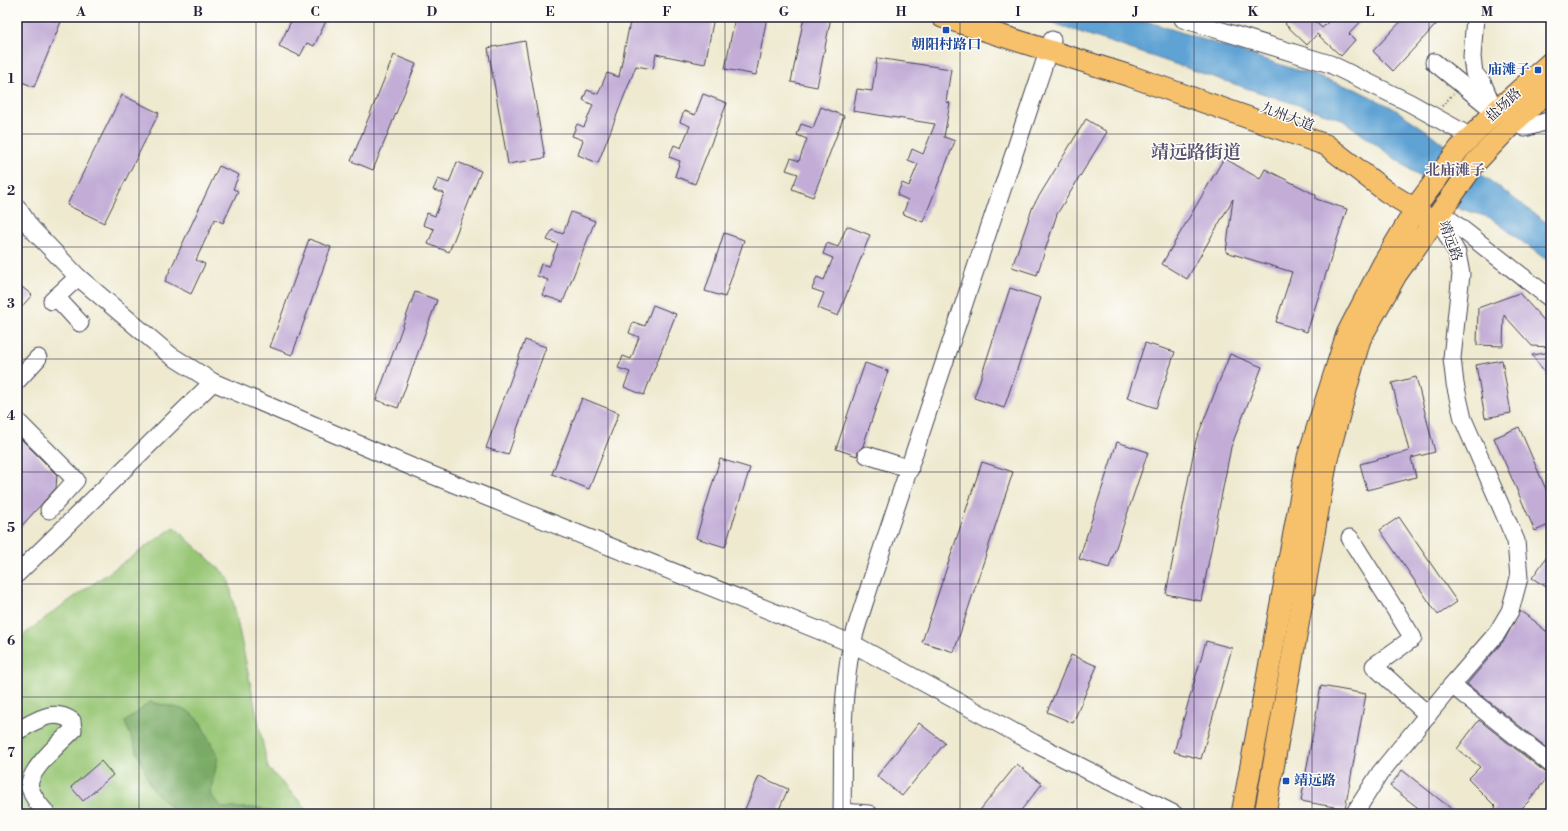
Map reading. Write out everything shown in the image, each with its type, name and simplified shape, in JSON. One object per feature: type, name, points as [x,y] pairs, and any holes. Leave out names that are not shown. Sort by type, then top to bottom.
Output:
[{"type":"main road","points":[[942,17],[1050,45]]},
{"type":"main road","name":"九州大道","points":[[981,17],[1050,45],[1273,111],[1334,136],[1439,213]]},
{"type":"main road","name":"盐场路","points":[[1421,200],[1465,143],[1495,112],[1551,62]]},
{"type":"main road","name":"盐场路","points":[[1439,213],[1476,162],[1514,122],[1551,89]]},
{"type":"main road","points":[[1242,814],[1308,457],[1347,334],[1383,264],[1421,200]]},
{"type":"main road","name":"靖远路","points":[[1265,814],[1327,459],[1360,339],[1396,274],[1439,213]]},
{"type":"street","points":[[1475,17],[1472,56],[1474,73],[1483,84],[1495,112]]},
{"type":"street","points":[[1182,19],[1330,64],[1410,103],[1433,116],[1465,143]]},
{"type":"street","points":[[869,814],[842,813],[842,754],[848,667],[853,644],[870,584],[910,469],[1050,45]]},
{"type":"street","points":[[1434,62],[1495,112]]},
{"type":"street","points":[[1514,122],[1525,128],[1551,120]]},
{"type":"street","points":[[17,207],[32,228],[78,277],[170,354],[213,382],[412,467],[853,644],[1034,743],[1174,814]]},
{"type":"street","name":"九州大道","points":[[1439,213],[1551,299]]},
{"type":"street","name":"靖远路","points":[[1354,814],[1380,773],[1497,633],[1510,611],[1519,578],[1516,541],[1463,419],[1455,384],[1452,358],[1461,274],[1457,253],[1446,233],[1439,213]]},
{"type":"street","points":[[78,277],[54,299],[80,322]]},
{"type":"street","points":[[17,381],[38,358]]},
{"type":"street","points":[[17,574],[213,382]]},
{"type":"street","points":[[17,421],[76,480],[47,508],[67,525]]},
{"type":"street","points":[[867,455],[910,469]]},
{"type":"street","points":[[1350,538],[1413,638],[1374,666],[1428,715]]},
{"type":"street","points":[[1452,685],[1551,764]]},
{"type":"street","points":[[17,731],[48,715],[65,716],[72,721],[73,730],[38,766],[31,777],[30,787],[34,798],[47,814]]},
{"type":"path","points":[[1433,116],[1462,85]]},
{"type":"green space","points":[[174,527],[228,577],[268,768],[312,814],[17,814],[17,640],[53,612]]},
{"type":"green space","points":[[150,702],[187,710],[200,722],[218,757],[210,794],[222,808],[260,808],[279,814],[177,814],[152,788],[125,722]]},
{"type":"water","points":[[1035,17],[1134,17],[1355,89],[1393,108],[1427,131],[1478,172],[1551,226],[1551,255],[1545,259],[1491,218],[1455,207],[1416,174],[1341,119]]},
{"type":"building","points":[[17,17],[63,17],[34,87],[17,80]]},
{"type":"building","points":[[293,17],[318,17],[326,21],[314,46],[307,43],[300,56],[279,46]]},
{"type":"building","points":[[631,17],[714,17],[705,64],[656,54],[653,69],[636,66],[598,163],[578,155],[583,140],[572,136],[577,124],[584,127],[593,105],[583,100],[587,90],[598,94],[607,73],[619,77]]},
{"type":"building","points":[[735,17],[767,17],[756,75],[725,69]]},
{"type":"building","points":[[804,17],[831,17],[817,87],[791,82]]},
{"type":"building","points":[[1291,17],[1310,17],[1322,28],[1333,17],[1365,17],[1349,34],[1355,40],[1341,56],[1317,34],[1307,45],[1285,24]]},
{"type":"building","points":[[1405,17],[1443,17],[1393,71],[1373,51]]},
{"type":"building","points":[[525,41],[545,158],[508,164],[488,48]]},
{"type":"building","points":[[394,55],[416,64],[373,170],[351,161]]},
{"type":"building","points":[[877,58],[951,69],[946,102],[950,103],[944,137],[955,141],[923,222],[903,214],[908,200],[897,195],[902,183],[909,186],[918,164],[908,160],[912,149],[923,154],[935,124],[853,111],[857,89],[872,91]]},
{"type":"building","points":[[703,94],[727,103],[695,184],[675,176],[680,161],[669,157],[674,145],[681,148],[690,126],[680,122],[684,111],[695,115]]},
{"type":"building","points":[[122,95],[159,113],[104,223],[67,205]]},
{"type":"building","points":[[821,107],[844,116],[813,197],[792,189],[798,174],[786,170],[791,158],[799,161],[807,139],[797,135],[801,124],[813,128]]},
{"type":"building","points":[[1086,119],[1107,132],[1057,214],[1037,275],[1012,267],[1033,206]]},
{"type":"building","points":[[1224,158],[1260,179],[1265,169],[1316,195],[1316,199],[1347,209],[1307,332],[1276,322],[1292,272],[1226,252],[1233,199],[1187,279],[1162,264]]},
{"type":"building","points":[[457,162],[481,171],[449,252],[428,244],[434,229],[423,225],[427,213],[435,216],[444,193],[433,190],[438,179],[449,183]]},
{"type":"building","points":[[219,166],[239,175],[233,189],[238,191],[223,223],[215,219],[196,260],[205,264],[191,294],[165,281]]},
{"type":"building","points":[[571,212],[595,221],[563,302],[542,295],[548,280],[537,276],[541,264],[549,266],[558,244],[547,240],[552,230],[563,234]]},
{"type":"building","points":[[847,226],[870,235],[838,316],[818,308],[824,293],[812,289],[817,277],[824,280],[833,258],[823,254],[827,243],[838,247]]},
{"type":"building","points":[[724,233],[744,240],[725,297],[705,291]]},
{"type":"building","points":[[309,239],[331,247],[292,355],[270,347]]},
{"type":"building","points":[[17,283],[32,295],[17,312]]},
{"type":"building","points":[[1010,288],[1041,298],[1004,408],[974,398]]},
{"type":"building","points":[[415,292],[437,300],[398,408],[376,400]]},
{"type":"building","points":[[1519,293],[1551,328],[1551,347],[1532,346],[1504,315],[1503,346],[1477,345],[1478,308]]},
{"type":"building","points":[[653,305],[676,314],[644,395],[624,387],[630,372],[618,368],[623,356],[631,359],[639,337],[629,333],[633,322],[645,326]]},
{"type":"building","points":[[525,340],[546,347],[508,455],[486,448]]},
{"type":"building","points":[[1145,343],[1175,352],[1156,408],[1127,398]]},
{"type":"building","points":[[1551,352],[1551,382],[1532,355]]},
{"type":"building","points":[[1230,354],[1262,367],[1231,447],[1201,601],[1166,594],[1196,440]]},
{"type":"building","points":[[1502,360],[1511,413],[1485,418],[1476,365]]},
{"type":"building","points":[[865,363],[888,371],[863,446],[858,452],[857,456],[836,449]]},
{"type":"building","points":[[1416,377],[1435,452],[1411,458],[1416,477],[1367,490],[1360,464],[1409,451],[1392,383]]},
{"type":"building","points":[[582,398],[619,413],[589,489],[552,474]]},
{"type":"building","points":[[1519,427],[1551,501],[1551,524],[1535,531],[1494,438]]},
{"type":"building","points":[[17,435],[57,475],[56,488],[17,531]]},
{"type":"building","points":[[1117,442],[1148,452],[1109,568],[1079,559]]},
{"type":"building","points":[[720,459],[750,468],[725,547],[696,538]]},
{"type":"building","points":[[982,462],[1013,472],[954,652],[922,642]]},
{"type":"building","points":[[1399,517],[1457,602],[1438,615],[1380,530]]},
{"type":"building","points":[[1551,551],[1551,590],[1532,578]]},
{"type":"building","points":[[1520,611],[1551,635],[1551,751],[1467,684],[1505,639]]},
{"type":"building","points":[[1206,641],[1232,648],[1201,759],[1174,752]]},
{"type":"building","points":[[1071,655],[1097,666],[1073,723],[1047,712]]},
{"type":"building","points":[[1321,686],[1366,694],[1345,809],[1301,801]]},
{"type":"building","points":[[1479,720],[1545,772],[1550,774],[1529,801],[1516,814],[1488,814],[1496,807],[1468,779],[1480,767],[1457,749]]},
{"type":"building","points":[[919,723],[945,743],[902,796],[877,776]]},
{"type":"building","points":[[101,761],[113,775],[83,801],[71,787]]},
{"type":"building","points":[[1017,764],[1042,784],[1018,814],[977,814]]},
{"type":"building","points":[[1402,770],[1458,814],[1426,814],[1390,786]]},
{"type":"building","points":[[759,776],[788,789],[777,814],[743,814]]},
{"type":"place","name":"朝阳村路口","points":[[946,30]]},
{"type":"place","name":"庙滩子","points":[[1538,70]]},
{"type":"place","name":"靖远路","points":[[1286,781]]},
{"type":"district","name":"靖远路街道","points":[[1196,152]]},
{"type":"district","name":"北庙滩子","points":[[1455,170]]}]
